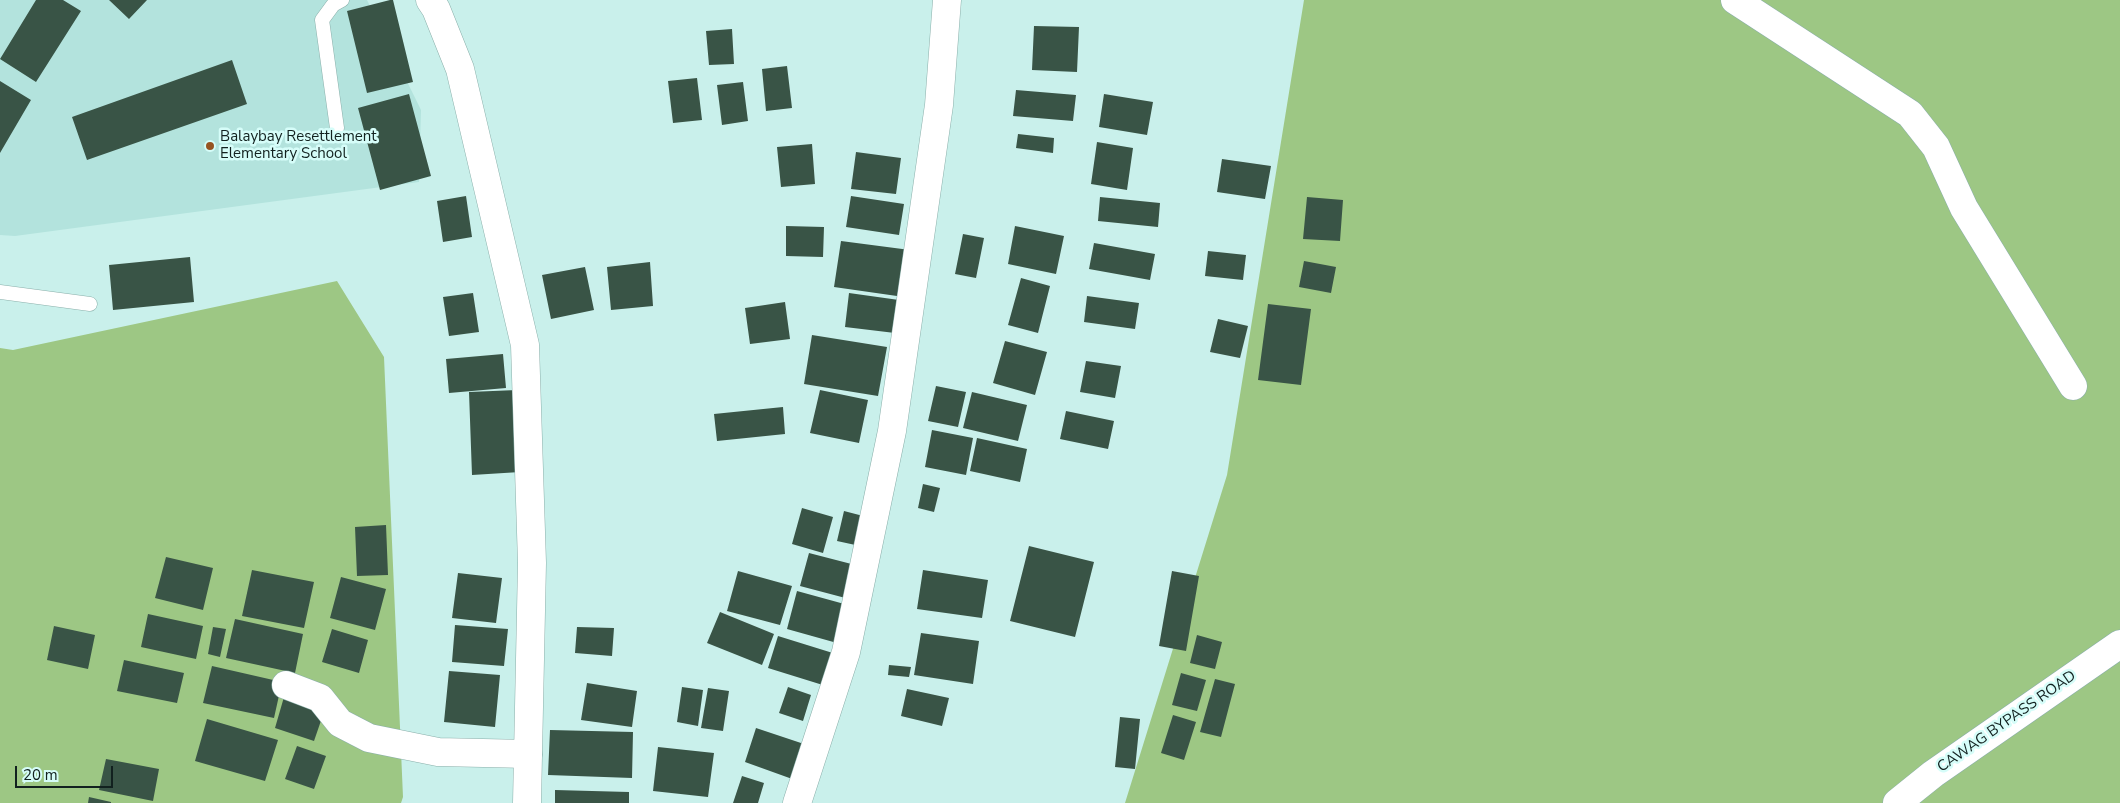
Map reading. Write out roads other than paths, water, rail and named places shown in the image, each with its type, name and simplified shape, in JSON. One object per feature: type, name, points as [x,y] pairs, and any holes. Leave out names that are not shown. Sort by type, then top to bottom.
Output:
[{"type":"street","points":[[430,0],[436,9],[460,69],[525,345],[532,563],[527,803]]},
{"type":"street","points":[[796,803],[846,652],[892,431],[939,105],[947,0]]},
{"type":"street","points":[[1735,0],[1910,114],[1936,147],[1964,208],[2073,386]]},
{"type":"street","name":"CAWAG BYPASS ROAD","points":[[1897,803],[1933,774],[2120,644]]},
{"type":"street","points":[[286,685],[320,698],[340,723],[369,738],[438,752],[528,754]]},
{"type":"lane","points":[[337,128],[322,20],[333,5],[342,0]]},
{"type":"lane","points":[[0,292],[90,304]]},
{"type":"place","name":"Balaybay Resettlement Elementary School","points":[[210,146]]}]
